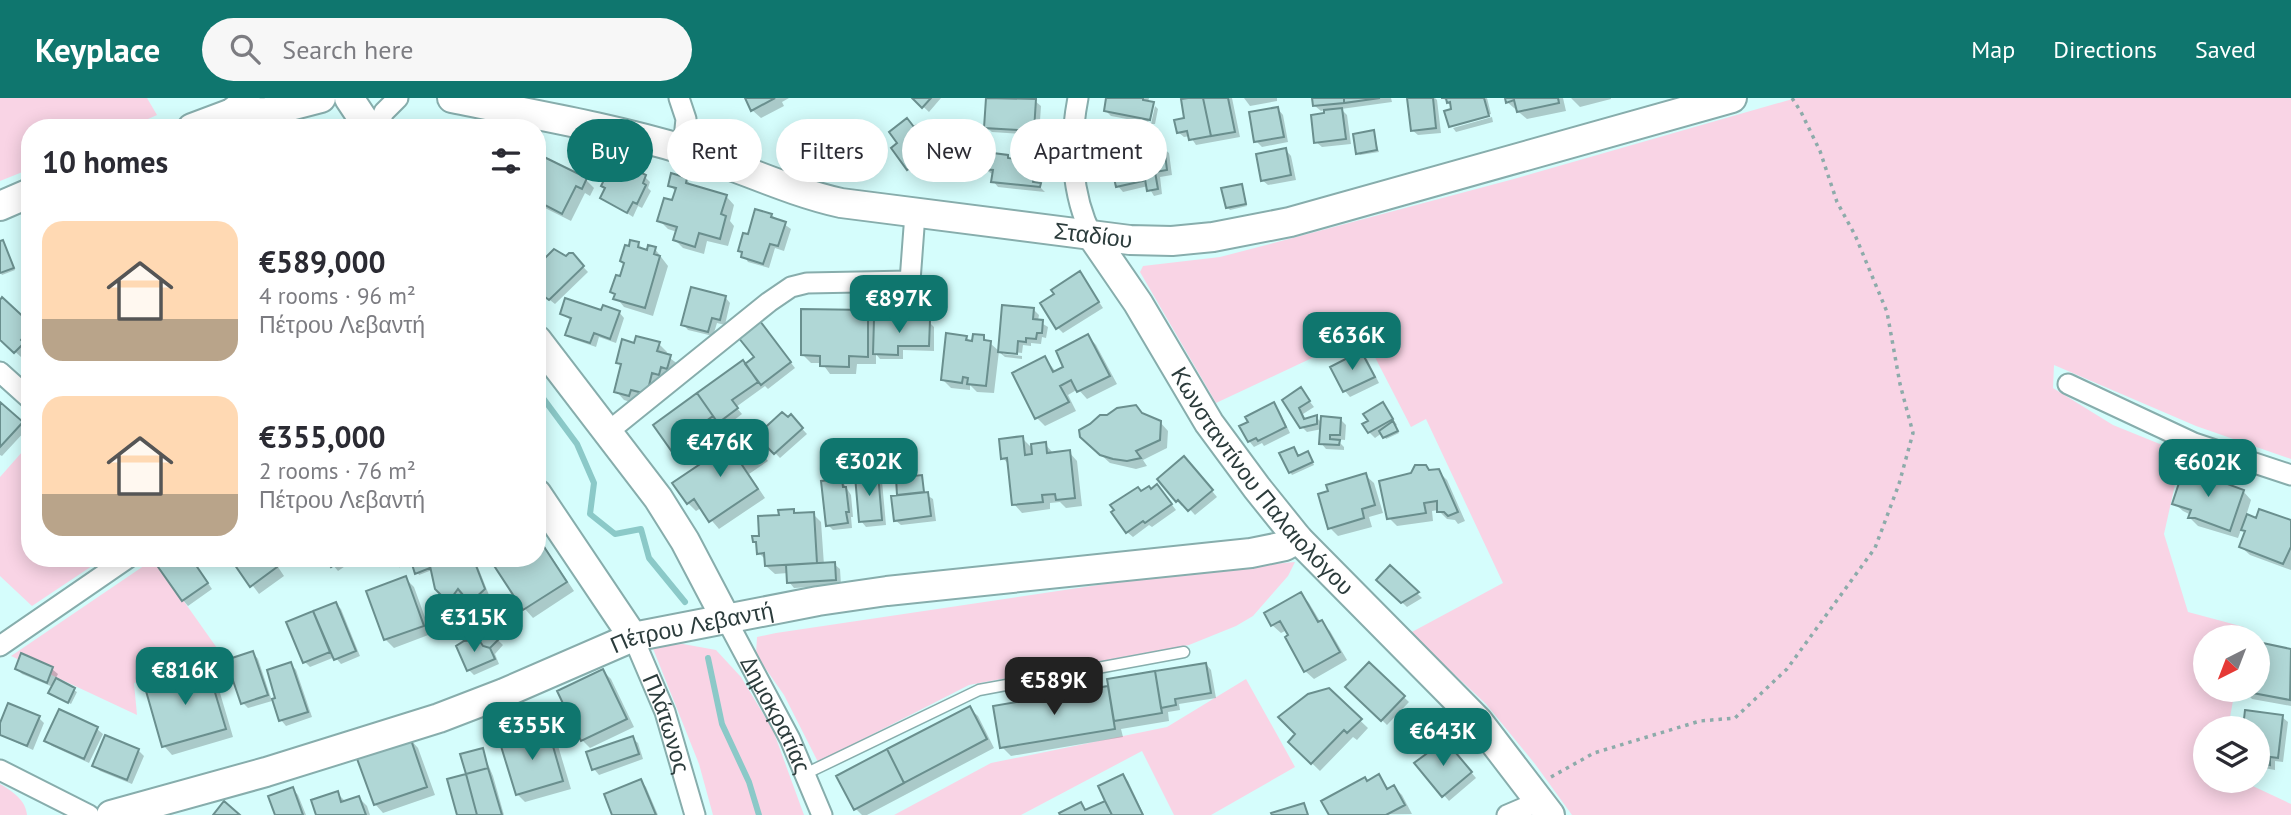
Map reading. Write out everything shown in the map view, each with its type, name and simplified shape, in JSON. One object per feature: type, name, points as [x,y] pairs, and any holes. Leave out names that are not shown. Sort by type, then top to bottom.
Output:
[{"type":"street","points":[[213,119],[237,109],[267,112],[321,98]]},
{"type":"street","points":[[349,98],[363,119]]},
{"type":"street","points":[[381,119],[398,98]]},
{"type":"street","name":"Σταδίου","points":[[452,98],[591,125],[667,145]]},
{"type":"street","points":[[679,98],[686,119]]},
{"type":"street","name":"Κωνσταντίνου Παλαιολόγου","points":[[1077,98],[1073,136],[1076,188],[1082,214],[1092,236],[1138,303],[1209,423],[1298,539],[1478,721],[1540,802]]},
{"type":"street","name":"Σταδίου","points":[[762,177],[820,198],[915,214],[1130,240],[1172,241],[1256,230],[1732,98]]},
{"type":"street","points":[[0,206],[21,197]]},
{"type":"street","points":[[609,431],[791,287],[816,282],[910,281],[915,214]]},
{"type":"street","name":"Δημοκρατίας","points":[[546,351],[609,431],[673,521],[790,740],[822,815]]},
{"type":"street","points":[[0,372],[21,391]]},
{"type":"street","points":[[2068,383],[2194,443],[2291,475]]},
{"type":"street","name":"Πλάτωνος","points":[[546,507],[633,636],[665,712],[695,815]]},
{"type":"street","name":"Πέτρου Λεβαντή","points":[[111,815],[266,772],[439,718],[504,693],[633,636],[818,601],[887,591],[1251,552],[1285,546],[1298,539]]},
{"type":"street","points":[[0,646],[115,567]]},
{"type":"street","points":[[0,770],[89,815]]},
{"type":"street","points":[[1507,815],[1540,802]]},
{"type":"lane","points":[[805,774],[979,690],[1184,652]]},
{"type":"path","points":[[1540,802],[1594,753],[1700,722],[1735,718],[1787,669],[1829,612],[1875,548],[1894,497],[1913,433],[1900,384],[1887,312],[1856,235],[1837,202],[1820,151],[1792,98]]},
{"type":"shaded area","points":[[0,98],[147,98],[157,115],[148,119],[21,119],[21,173],[0,181]]},
{"type":"shaded area","points":[[1796,98],[2291,98],[2291,459],[2196,426],[2054,365],[2053,388],[2113,425],[2182,453],[2164,534],[2188,612],[2237,625],[2193,625],[2193,702],[2233,702],[2230,716],[2193,716],[2193,793],[2268,793],[2291,804],[2291,815],[1572,815],[1486,704],[1410,633],[1503,583],[1426,419],[1411,427],[1363,334],[1216,403],[1140,272],[1143,266],[1220,257],[1510,180]]},
{"type":"shaded area","points":[[21,453],[21,567],[90,567],[32,606],[0,576],[0,477]]},
{"type":"shaded area","points":[[1295,562],[1288,576],[1253,616],[1236,626],[1189,645],[969,685],[818,762],[784,695],[756,655],[757,637],[776,633],[1192,571]]},
{"type":"shaded area","points":[[142,567],[160,567],[224,658],[134,683],[137,715],[11,656]]},
{"type":"shaded area","points":[[683,644],[716,650],[741,677],[773,730],[804,815],[713,815],[699,764],[652,646]]},
{"type":"shaded area","points":[[1246,679],[1295,767],[1211,815],[1174,815],[1142,751],[1021,815],[894,815],[991,763],[1167,727]]},
{"type":"shaded area","points":[[0,784],[21,800],[27,815],[0,815]]},
{"type":"building","points":[[745,98],[775,98],[751,111]]},
{"type":"building","points":[[912,98],[931,98],[922,108]]},
{"type":"building","points":[[986,98],[1036,99],[1035,119],[1010,119],[1010,130],[996,129],[996,119],[985,119]]},
{"type":"building","points":[[1106,98],[1143,98],[1154,102],[1150,119],[1104,111]]},
{"type":"building","points":[[1203,98],[1211,136],[1189,140],[1187,131],[1177,133],[1174,120],[1184,118],[1181,99]]},
{"type":"building","points":[[1203,98],[1228,98],[1235,132],[1211,136]]},
{"type":"building","points":[[1312,98],[1344,98],[1344,103],[1313,106]]},
{"type":"building","points":[[1344,98],[1380,98],[1344,103]]},
{"type":"building","points":[[1407,98],[1433,98],[1436,128],[1411,131]]},
{"type":"building","points":[[1446,98],[1484,98],[1489,116],[1449,127],[1444,111],[1451,109]]},
{"type":"building","points":[[1505,98],[1558,98],[1559,103],[1517,112],[1514,100],[1506,103]]},
{"type":"building","points":[[1278,107],[1284,137],[1254,142],[1249,112]]},
{"type":"building","points":[[1342,108],[1346,139],[1314,143],[1311,115]]},
{"type":"building","points":[[902,122],[902,163],[891,148],[897,143],[889,132]]},
{"type":"building","points":[[1374,130],[1377,150],[1356,154],[1353,134]]},
{"type":"building","points":[[1286,148],[1291,175],[1261,181],[1256,154]]},
{"type":"building","points":[[996,153],[1008,155],[1010,158],[1010,182],[1041,183],[1040,187],[991,182],[996,182]]},
{"type":"building","points":[[546,158],[567,168],[567,182],[585,182],[582,189],[576,186],[562,214],[546,206]]},
{"type":"building","points":[[603,182],[643,182],[646,185],[637,204],[633,202],[627,213],[600,198],[605,188],[601,186]]},
{"type":"building","points":[[669,182],[686,182],[727,195],[721,214],[726,216],[720,239],[699,233],[695,247],[673,240],[677,227],[657,221],[664,198],[672,200],[676,188],[668,186]]},
{"type":"building","points":[[1115,182],[1138,182],[1116,187]]},
{"type":"building","points":[[1145,182],[1157,182],[1158,189],[1147,191]]},
{"type":"building","points":[[1242,184],[1246,204],[1226,208],[1221,188]]},
{"type":"building","points":[[755,209],[786,222],[778,246],[770,244],[763,264],[741,257],[742,252],[738,251],[743,233],[748,234]]},
{"type":"building","points":[[3,240],[14,268],[0,273],[0,241]]},
{"type":"building","points":[[630,240],[639,242],[638,247],[647,250],[648,245],[656,247],[654,254],[660,256],[645,308],[613,299],[615,294],[610,292],[616,275],[620,276],[624,263],[620,261],[625,245],[629,246]]},
{"type":"building","points":[[554,249],[566,256],[573,253],[584,266],[549,300],[546,298],[546,257]]},
{"type":"building","points":[[1080,271],[1099,302],[1056,329],[1040,303],[1054,294],[1051,290]]},
{"type":"building","points":[[691,287],[726,296],[720,320],[712,318],[708,332],[681,325]]},
{"type":"building","points":[[2,297],[21,315],[21,346],[14,353],[0,340]]},
{"type":"building","points":[[565,298],[601,310],[603,305],[620,311],[610,339],[594,333],[590,343],[565,335],[571,318],[560,314]]},
{"type":"building","points":[[1002,305],[1034,308],[1033,319],[1043,320],[1042,333],[1037,333],[1036,339],[1018,341],[1017,354],[998,352]]},
{"type":"building","points":[[801,309],[868,310],[868,357],[849,356],[849,367],[820,366],[820,356],[801,355]]},
{"type":"building","points":[[874,319],[930,320],[929,346],[898,346],[898,355],[873,354]]},
{"type":"building","points":[[760,321],[791,362],[761,385],[745,364],[754,357],[738,337]]},
{"type":"building","points":[[946,333],[967,336],[966,340],[972,341],[973,334],[984,335],[984,340],[991,341],[986,386],[967,384],[968,378],[963,377],[962,383],[941,380]]},
{"type":"building","points":[[1088,334],[1110,376],[1077,392],[1071,380],[1060,386],[1069,402],[1035,419],[1012,373],[1045,356],[1053,372],[1063,367],[1056,351]]},
{"type":"building","points":[[636,336],[660,342],[657,351],[671,355],[667,369],[661,367],[659,375],[652,373],[647,394],[631,390],[629,396],[614,392],[621,364],[616,363],[622,339],[634,343]]},
{"type":"building","points":[[1361,351],[1375,377],[1343,392],[1330,367]]},
{"type":"building","points":[[743,360],[758,382],[732,400],[738,408],[718,423],[697,393]]},
{"type":"building","points":[[1301,387],[1310,401],[1299,408],[1304,419],[1317,415],[1317,424],[1300,428],[1282,400]]},
{"type":"building","points":[[697,393],[713,416],[688,434],[694,442],[675,456],[653,425]]},
{"type":"building","points":[[0,402],[21,420],[21,424],[0,447]]},
{"type":"building","points":[[1274,402],[1286,427],[1258,441],[1256,438],[1248,442],[1239,426],[1248,422],[1245,417]]},
{"type":"building","points":[[1383,402],[1393,419],[1368,433],[1362,424],[1368,421],[1363,414]]},
{"type":"building","points":[[1136,405],[1142,413],[1161,421],[1160,440],[1136,451],[1141,458],[1127,461],[1100,455],[1080,437],[1079,430],[1100,415],[1107,415],[1117,408]]},
{"type":"building","points":[[782,412],[788,417],[791,414],[803,428],[774,454],[756,436]]},
{"type":"building","points":[[1321,416],[1341,418],[1340,435],[1330,435],[1330,439],[1340,440],[1339,445],[1319,444]]},
{"type":"building","points":[[1393,421],[1398,431],[1383,438],[1379,431]]},
{"type":"building","points":[[748,432],[761,452],[742,465],[758,489],[709,522],[694,499],[687,504],[672,483]]},
{"type":"building","points":[[1023,436],[1025,455],[1032,454],[1031,444],[1046,442],[1047,453],[1070,450],[1075,498],[1056,500],[1055,494],[1042,495],[1043,502],[1012,505],[1007,458],[1001,459],[999,439]]},
{"type":"building","points":[[1294,447],[1298,456],[1308,451],[1313,462],[1289,473],[1279,453]]},
{"type":"building","points":[[1184,456],[1213,490],[1188,511],[1178,500],[1176,502],[1157,479]]},
{"type":"building","points":[[1415,465],[1426,465],[1429,470],[1439,469],[1458,512],[1448,516],[1444,512],[1437,512],[1437,501],[1424,503],[1426,513],[1387,519],[1379,481],[1411,473]]},
{"type":"building","points":[[2184,468],[2244,490],[2230,531],[2188,518],[2191,510],[2172,504]]},
{"type":"building","points":[[1366,473],[1375,505],[1362,509],[1364,518],[1328,529],[1318,494],[1328,491],[1326,485]]},
{"type":"building","points":[[878,474],[882,520],[859,522],[855,476]]},
{"type":"building","points":[[922,475],[924,492],[897,495],[896,478]]},
{"type":"building","points":[[842,479],[843,487],[846,487],[848,523],[826,526],[821,481]]},
{"type":"building","points":[[1157,484],[1172,504],[1126,533],[1111,512],[1114,510],[1110,505],[1138,487],[1141,491],[1149,486],[1151,489]]},
{"type":"building","points":[[928,492],[931,516],[894,521],[891,496]]},
{"type":"building","points":[[794,509],[794,513],[814,512],[817,563],[765,566],[764,553],[757,554],[756,542],[753,542],[752,536],[759,536],[758,516],[779,515],[778,510]]},
{"type":"building","points":[[2259,509],[2291,520],[2291,547],[2283,564],[2239,547],[2247,514],[2256,518]]},
{"type":"building","points":[[546,550],[567,582],[523,610],[495,567],[546,567]]},
{"type":"building","points":[[835,562],[836,580],[787,583],[786,565]]},
{"type":"building","points":[[1390,565],[1419,592],[1401,603],[1376,580]]},
{"type":"building","points":[[158,567],[197,567],[208,583],[182,601]]},
{"type":"building","points":[[236,567],[277,567],[250,587]]},
{"type":"building","points":[[413,567],[430,567],[430,568],[415,574]]},
{"type":"building","points":[[430,567],[476,567],[485,589],[468,601],[458,589],[450,600],[446,600],[435,589]]},
{"type":"building","points":[[406,576],[424,626],[384,640],[366,591]]},
{"type":"building","points":[[1301,592],[1318,622],[1322,620],[1340,652],[1304,672],[1285,637],[1288,635],[1280,621],[1271,626],[1264,613]]},
{"type":"building","points":[[336,602],[356,651],[334,660],[313,611]]},
{"type":"building","points":[[313,611],[330,652],[303,663],[286,622]]},
{"type":"building","points":[[472,613],[499,639],[490,648],[483,646],[479,640],[464,641],[455,621]]},
{"type":"building","points":[[479,640],[483,646],[490,648],[495,659],[467,671],[456,646],[464,641]]},
{"type":"building","points":[[2270,645],[2291,649],[2290,700],[2270,696]]},
{"type":"building","points":[[253,651],[268,695],[241,704],[226,660]]},
{"type":"building","points":[[21,653],[53,667],[47,683],[15,669]]},
{"type":"building","points":[[291,662],[308,712],[279,721],[267,670]]},
{"type":"building","points":[[1369,662],[1405,696],[1381,721],[1345,687]]},
{"type":"building","points":[[1206,663],[1211,693],[1175,699],[1176,705],[1161,708],[1155,671]]},
{"type":"building","points":[[207,666],[226,729],[162,747],[144,684]]},
{"type":"building","points":[[603,669],[627,719],[581,741],[557,691]]},
{"type":"building","points":[[1155,671],[1162,713],[1114,721],[1107,679]]},
{"type":"building","points":[[56,678],[75,688],[68,703],[48,693]]},
{"type":"building","points":[[1108,686],[1115,729],[1000,748],[993,706]]},
{"type":"building","points":[[1329,688],[1362,719],[1347,733],[1344,730],[1311,764],[1288,742],[1295,734],[1278,717],[1308,694]]},
{"type":"building","points":[[8,703],[40,716],[27,746],[0,735],[0,723]]},
{"type":"building","points":[[970,706],[987,739],[904,783],[887,749]]},
{"type":"building","points":[[59,709],[98,727],[84,759],[44,741]]},
{"type":"building","points":[[2245,710],[2283,715],[2278,758],[2270,757],[2270,716],[2244,716]]},
{"type":"building","points":[[548,729],[563,781],[516,795],[500,743]]},
{"type":"building","points":[[105,735],[139,749],[127,780],[92,766]]},
{"type":"building","points":[[633,736],[639,754],[592,770],[586,752]]},
{"type":"building","points":[[410,737],[427,787],[374,805],[356,756]]},
{"type":"building","points":[[1445,740],[1472,772],[1442,797],[1414,763]]},
{"type":"building","points":[[483,748],[488,768],[466,774],[460,754]]},
{"type":"building","points":[[887,749],[904,783],[854,810],[836,776]]},
{"type":"building","points":[[488,768],[502,815],[477,815],[466,774]]},
{"type":"building","points":[[466,774],[477,815],[457,815],[447,779]]},
{"type":"building","points":[[1123,774],[1143,815],[1112,815],[1105,801],[1098,786]]},
{"type":"building","points":[[1379,774],[1387,789],[1394,785],[1405,805],[1386,815],[1329,815],[1321,801],[1365,777],[1367,781]]},
{"type":"building","points":[[641,779],[656,815],[612,815],[604,794]]},
{"type":"building","points":[[293,787],[303,815],[275,815],[268,796]]},
{"type":"building","points":[[338,791],[341,802],[359,796],[366,815],[316,815],[311,800]]},
{"type":"building","points":[[224,801],[240,815],[213,815]]},
{"type":"building","points":[[1105,801],[1112,815],[1059,813],[1081,802],[1085,810]]},
{"type":"building","points":[[1304,803],[1308,815],[1271,813]]},
{"type":"waterway","points":[[546,402],[577,444],[594,483],[590,514],[615,534],[641,529],[649,558],[685,602]]},
{"type":"waterway","points":[[708,658],[722,724],[749,782],[759,815]]}]
